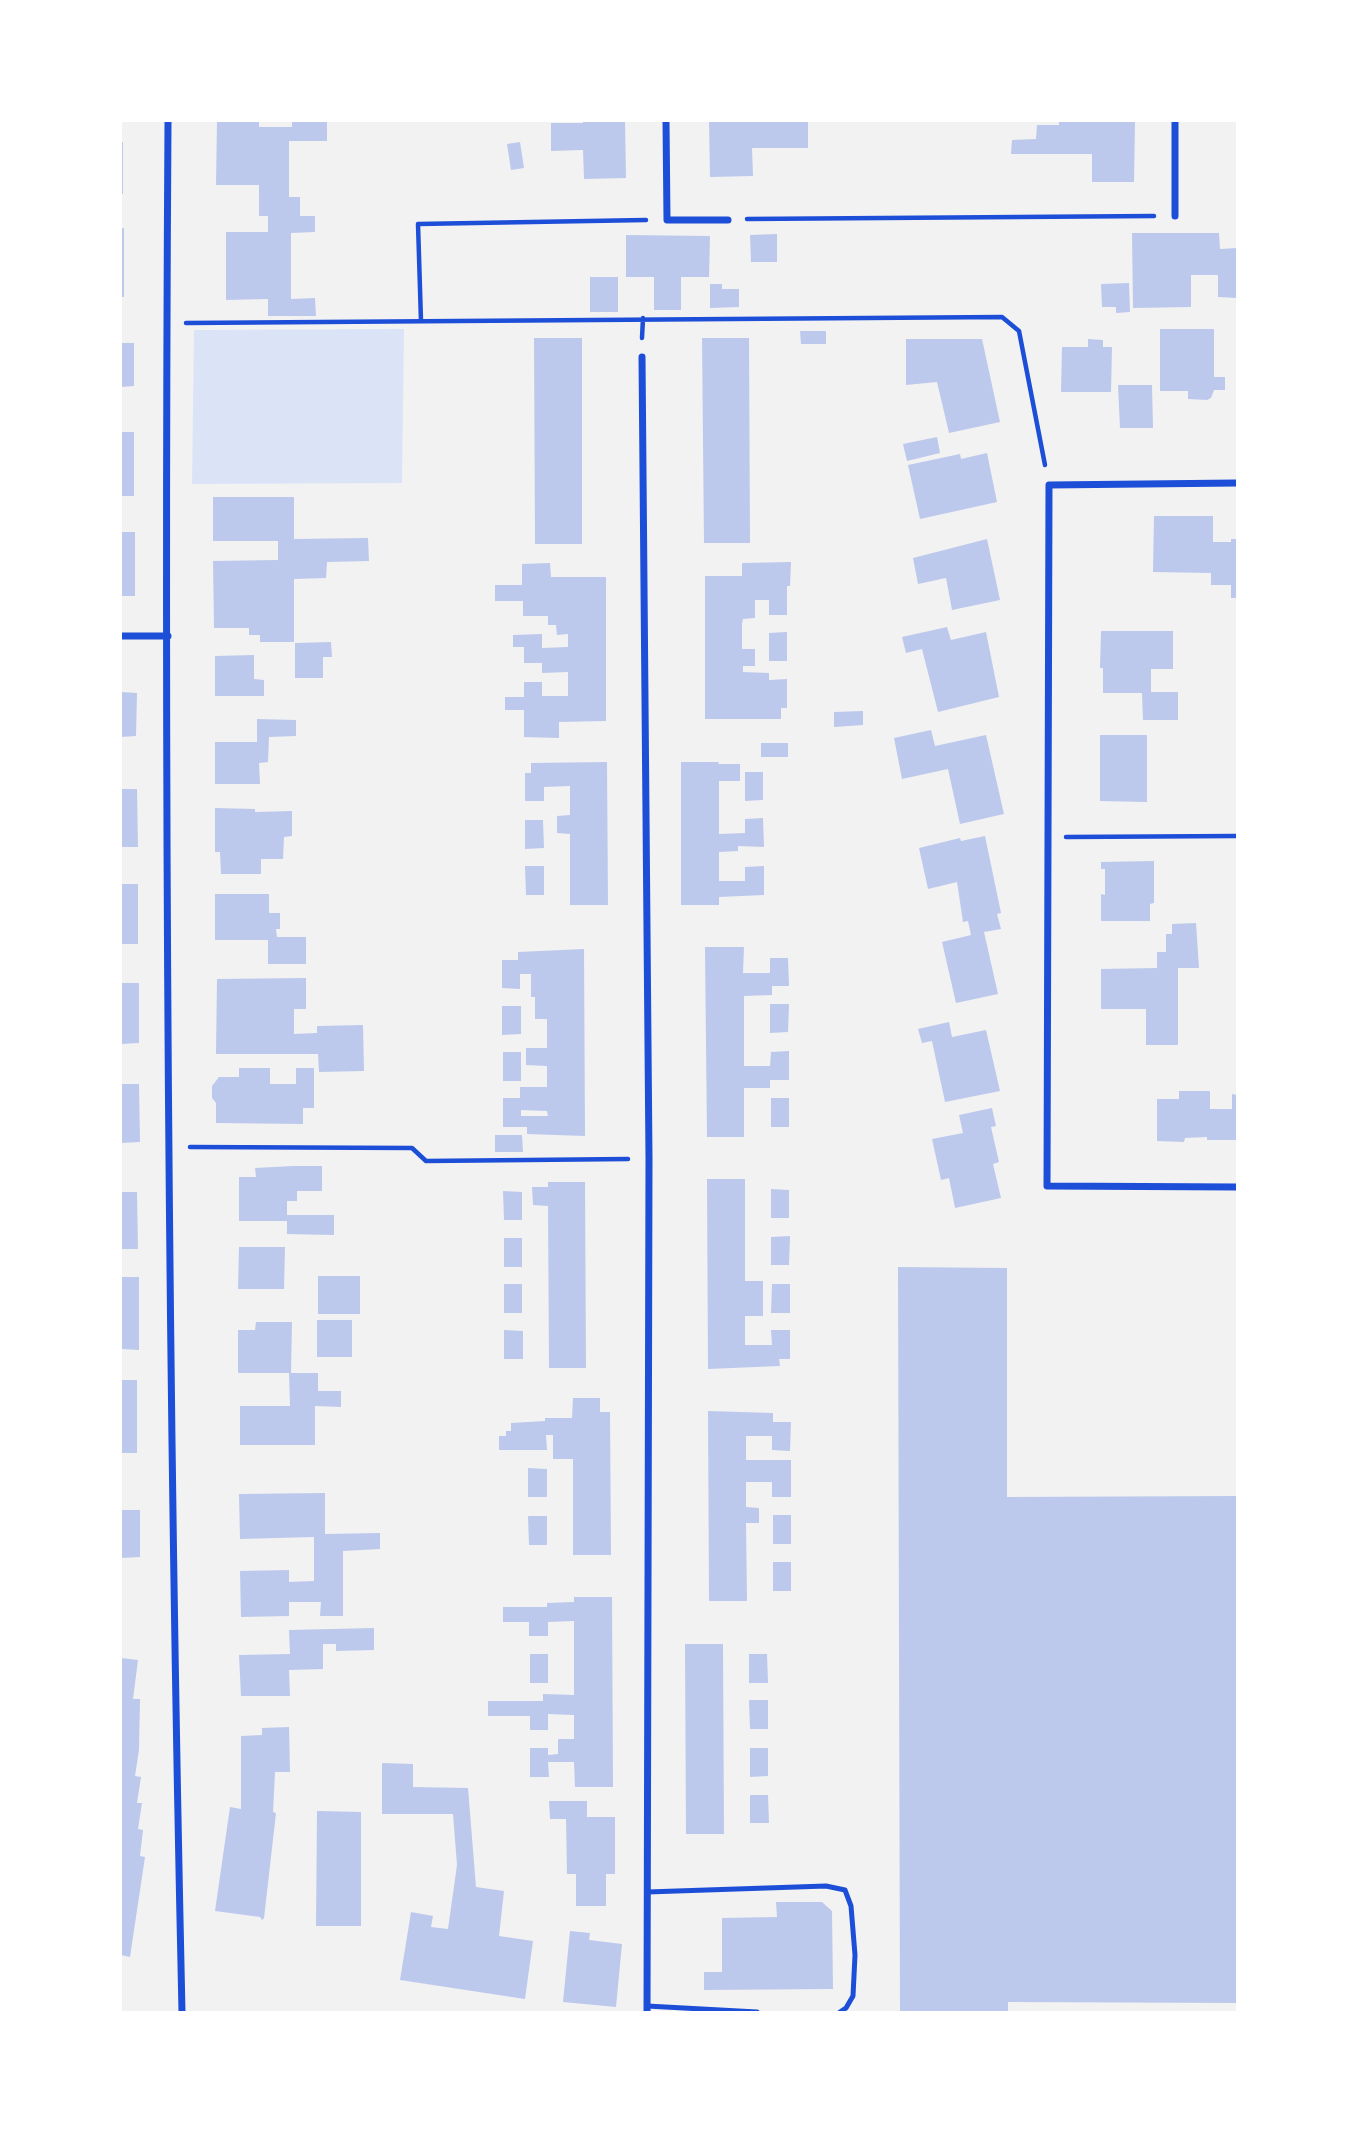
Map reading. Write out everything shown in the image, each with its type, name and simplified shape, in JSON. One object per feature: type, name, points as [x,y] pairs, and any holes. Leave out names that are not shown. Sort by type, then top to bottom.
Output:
[{"type":"street","points":[[168,121],[168,1146],[174,1650],[182,2012]]},
{"type":"street","points":[[666,121],[667,220],[728,220]]},
{"type":"street","points":[[1175,121],[1175,216]]},
{"type":"street","points":[[642,357],[649,1159],[647,2009]]},
{"type":"street","points":[[1237,483],[1049,485],[1047,1186],[1237,1187]]},
{"type":"street","points":[[121,636],[168,636]]},
{"type":"lane","points":[[647,1892],[826,1886],[845,1890],[851,1906],[855,1968],[853,1996],[846,2008],[840,2012]]},
{"type":"lane","points":[[647,2009],[757,2012]]},
{"type":"path","points":[[728,220],[1175,216]]},
{"type":"path","points":[[421,321],[418,224],[667,220]]},
{"type":"path","points":[[167,323],[1002,317],[1018,331],[1049,485]]},
{"type":"path","points":[[1048,837],[1237,836]]},
{"type":"path","points":[[168,1146],[412,1148],[426,1161],[649,1159]]},
{"type":"shaded area","points":[[404,329],[402,483],[192,484],[194,330]]},
{"type":"building","points":[[217,121],[259,121],[259,127],[292,127],[292,121],[327,121],[327,141],[289,141],[289,197],[300,197],[300,216],[315,216],[315,232],[291,233],[291,299],[315,298],[316,316],[268,316],[268,299],[226,300],[226,232],[268,232],[268,216],[259,216],[259,185],[216,185]]},
{"type":"building","points":[[625,121],[626,178],[584,179],[583,150],[551,151],[551,123]]},
{"type":"building","points":[[709,121],[808,121],[808,148],[752,148],[753,176],[710,177]]},
{"type":"building","points":[[1059,121],[1135,121],[1134,182],[1092,182],[1092,154],[1011,154],[1012,140],[1036,139],[1037,125],[1059,125]]},
{"type":"building","points":[[123,142],[123,194],[121,194]]},
{"type":"building","points":[[520,142],[524,168],[511,170],[507,144]]},
{"type":"building","points":[[121,228],[124,228],[124,297],[121,297]]},
{"type":"building","points":[[1132,233],[1219,233],[1220,249],[1237,248],[1237,298],[1218,297],[1218,275],[1191,275],[1191,307],[1133,308]]},
{"type":"building","points":[[777,234],[777,262],[751,262],[750,235]]},
{"type":"building","points":[[626,235],[710,236],[709,277],[681,277],[681,310],[654,310],[654,277],[626,277]]},
{"type":"building","points":[[590,277],[618,277],[618,312],[590,312]]},
{"type":"building","points":[[1129,283],[1130,312],[1116,313],[1116,307],[1102,307],[1101,284]]},
{"type":"building","points":[[710,284],[722,284],[722,289],[739,289],[739,307],[710,308]]},
{"type":"building","points":[[1160,329],[1214,329],[1214,377],[1225,377],[1225,390],[1214,390],[1211,398],[1207,400],[1188,399],[1188,391],[1160,391]]},
{"type":"building","points":[[800,331],[826,331],[826,344],[801,344]]},
{"type":"building","points":[[534,338],[582,338],[582,544],[535,544]]},
{"type":"building","points":[[702,338],[749,338],[750,543],[704,543]]},
{"type":"building","points":[[906,339],[982,339],[1000,422],[949,433],[937,382],[906,385]]},
{"type":"building","points":[[1088,339],[1103,340],[1103,347],[1112,347],[1111,392],[1061,392],[1062,347],[1088,347]]},
{"type":"building","points":[[121,343],[134,343],[134,386],[121,387]]},
{"type":"building","points":[[1118,385],[1152,385],[1153,428],[1120,428]]},
{"type":"building","points":[[121,432],[134,432],[134,496],[121,496]]},
{"type":"building","points":[[937,437],[940,453],[907,461],[903,444]]},
{"type":"building","points":[[987,453],[997,502],[920,519],[908,465],[960,454],[961,459]]},
{"type":"building","points":[[213,497],[294,497],[294,539],[368,538],[369,561],[327,562],[326,578],[294,579],[294,642],[260,642],[260,635],[249,635],[249,628],[214,628],[213,561],[278,560],[278,541],[213,541]]},
{"type":"building","points":[[1154,516],[1213,516],[1213,542],[1231,542],[1231,539],[1237,539],[1237,598],[1231,598],[1231,585],[1211,585],[1211,573],[1153,572]]},
{"type":"building","points":[[121,532],[135,532],[135,596],[121,596]]},
{"type":"building","points":[[987,539],[1000,600],[952,610],[946,578],[918,584],[913,558]]},
{"type":"building","points":[[791,562],[790,586],[787,586],[787,615],[769,615],[769,600],[755,600],[755,618],[743,619],[742,624],[742,649],[755,649],[755,666],[743,666],[743,672],[769,673],[769,680],[787,679],[787,708],[781,708],[781,719],[705,719],[705,576],[742,576],[742,563]]},
{"type":"building","points":[[550,563],[551,577],[606,577],[606,721],[559,722],[559,738],[524,737],[524,710],[505,710],[505,697],[524,697],[524,682],[542,682],[542,696],[568,696],[568,672],[542,673],[542,663],[524,663],[524,647],[513,647],[513,635],[542,634],[542,648],[568,647],[568,634],[557,635],[556,625],[548,625],[548,616],[523,616],[523,601],[495,601],[495,585],[522,585],[522,564]]},
{"type":"building","points":[[947,627],[951,640],[986,632],[999,697],[938,712],[922,649],[906,653],[902,637]]},
{"type":"building","points":[[1101,631],[1173,631],[1173,669],[1151,669],[1151,692],[1178,692],[1178,720],[1143,720],[1142,693],[1103,693],[1103,668],[1100,668]]},
{"type":"building","points":[[787,632],[787,661],[769,661],[769,633]]},
{"type":"building","points":[[331,642],[332,657],[323,657],[323,678],[295,678],[295,643]]},
{"type":"building","points":[[254,655],[254,679],[264,680],[264,696],[215,696],[215,656]]},
{"type":"building","points":[[121,692],[137,693],[136,736],[121,737]]},
{"type":"building","points":[[863,711],[863,725],[834,727],[834,712]]},
{"type":"building","points":[[257,719],[296,720],[296,736],[269,737],[268,762],[259,763],[260,784],[215,784],[215,742],[257,742]]},
{"type":"building","points":[[931,730],[935,746],[986,735],[1004,814],[960,824],[948,769],[902,779],[894,738]]},
{"type":"building","points":[[1100,735],[1147,735],[1147,802],[1100,801]]},
{"type":"building","points":[[761,743],[788,743],[788,757],[761,757]]},
{"type":"building","points":[[607,762],[608,905],[570,905],[570,834],[557,833],[557,816],[570,815],[570,786],[544,787],[544,801],[525,801],[525,773],[531,773],[531,763]]},
{"type":"building","points":[[681,762],[740,764],[740,781],[719,781],[719,834],[745,833],[745,819],[763,818],[764,847],[738,846],[738,851],[719,852],[719,881],[745,881],[745,867],[764,866],[764,895],[719,897],[719,905],[681,905]]},
{"type":"building","points":[[745,772],[763,772],[763,800],[745,801]]},
{"type":"building","points":[[121,789],[137,789],[138,847],[121,847]]},
{"type":"building","points":[[215,808],[255,809],[255,812],[292,811],[292,836],[284,837],[283,859],[261,859],[261,874],[221,874],[220,852],[215,852]]},
{"type":"building","points":[[525,820],[543,820],[544,848],[525,849]]},
{"type":"building","points":[[985,836],[1001,913],[997,914],[1001,929],[984,932],[998,994],[956,1003],[942,942],[971,935],[968,921],[963,922],[957,882],[928,889],[919,848],[960,838],[961,841]]},
{"type":"building","points":[[1154,861],[1154,903],[1150,904],[1150,921],[1101,921],[1105,869],[1101,869],[1101,862]]},
{"type":"building","points":[[525,866],[544,866],[544,895],[526,895]]},
{"type":"building","points":[[121,884],[138,884],[138,944],[121,944]]},
{"type":"building","points":[[215,894],[269,894],[269,913],[280,913],[277,937],[306,937],[306,964],[268,964],[268,940],[215,940]]},
{"type":"building","points":[[1196,923],[1199,968],[1178,968],[1178,1045],[1146,1045],[1146,1009],[1101,1009],[1101,969],[1157,968],[1157,952],[1166,952],[1166,934],[1172,934],[1172,924]]},
{"type":"building","points":[[705,947],[744,947],[743,973],[770,973],[770,958],[788,958],[789,986],[772,986],[772,995],[744,996],[744,1066],[770,1066],[771,1052],[789,1051],[789,1080],[770,1080],[770,1088],[744,1088],[744,1137],[707,1137]]},
{"type":"building","points":[[584,949],[585,1136],[527,1134],[527,1127],[503,1127],[503,1098],[520,1098],[520,1087],[547,1087],[547,1066],[526,1065],[526,1048],[547,1048],[547,1019],[535,1019],[531,974],[520,974],[520,989],[502,988],[502,960],[518,960],[518,952]],"holes":[[[521,1110],[547,1111],[548,1116],[521,1116]]]},
{"type":"building","points":[[306,978],[306,1009],[294,1009],[294,1034],[317,1033],[317,1026],[363,1025],[364,1071],[319,1072],[318,1054],[216,1054],[217,979]]},
{"type":"building","points":[[121,983],[139,983],[139,1043],[121,1044]]},
{"type":"building","points":[[770,1004],[789,1004],[788,1032],[770,1033]]},
{"type":"building","points":[[502,1006],[521,1006],[521,1034],[502,1035]]},
{"type":"building","points":[[949,1022],[952,1037],[986,1030],[1000,1091],[945,1102],[932,1041],[922,1043],[918,1029]]},
{"type":"building","points":[[503,1052],[521,1052],[521,1081],[503,1081]]},
{"type":"building","points":[[239,1068],[270,1068],[270,1084],[296,1084],[296,1068],[314,1068],[314,1108],[303,1108],[303,1124],[216,1123],[216,1103],[212,1098],[212,1086],[219,1077],[239,1077]]},
{"type":"building","points":[[121,1084],[139,1084],[140,1142],[121,1143]]},
{"type":"building","points":[[1179,1091],[1210,1091],[1210,1109],[1232,1109],[1232,1094],[1237,1095],[1237,1140],[1207,1140],[1207,1137],[1185,1138],[1184,1142],[1157,1141],[1157,1099],[1179,1099]]},
{"type":"building","points":[[771,1098],[789,1098],[789,1127],[771,1127]]},
{"type":"building","points":[[992,1108],[996,1126],[991,1127],[999,1162],[993,1164],[1001,1198],[955,1208],[949,1178],[941,1180],[932,1139],[963,1133],[959,1115]]},
{"type":"building","points":[[495,1135],[522,1135],[523,1152],[495,1152]]},
{"type":"building","points":[[322,1166],[322,1191],[297,1191],[297,1201],[287,1201],[287,1215],[334,1215],[334,1235],[287,1234],[287,1221],[239,1221],[239,1177],[256,1177],[255,1168]]},
{"type":"building","points":[[707,1179],[745,1179],[745,1281],[763,1281],[763,1316],[745,1316],[745,1345],[772,1345],[771,1330],[790,1330],[790,1359],[779,1359],[780,1366],[708,1369]]},
{"type":"building","points":[[548,1182],[585,1182],[586,1368],[549,1368],[548,1206],[533,1205],[532,1187],[548,1187]]},
{"type":"building","points":[[771,1189],[789,1190],[789,1218],[771,1218]]},
{"type":"building","points":[[503,1191],[522,1192],[522,1220],[504,1220]]},
{"type":"building","points":[[121,1192],[137,1192],[138,1249],[121,1249]]},
{"type":"building","points":[[790,1236],[789,1265],[771,1265],[771,1237]]},
{"type":"building","points":[[504,1238],[522,1238],[522,1267],[504,1267]]},
{"type":"building","points":[[239,1247],[285,1247],[284,1289],[238,1289]]},
{"type":"building","points":[[898,1267],[1007,1268],[1007,1497],[1237,1496],[1237,2003],[1008,2002],[1008,2012],[900,2012]]},
{"type":"building","points":[[318,1276],[360,1276],[360,1314],[318,1314]]},
{"type":"building","points":[[121,1277],[139,1277],[139,1350],[121,1349]]},
{"type":"building","points":[[504,1284],[522,1284],[522,1313],[504,1313]]},
{"type":"building","points":[[772,1284],[790,1284],[790,1313],[771,1313]]},
{"type":"building","points":[[317,1320],[352,1320],[352,1357],[317,1357]]},
{"type":"building","points":[[256,1322],[292,1322],[291,1373],[238,1373],[238,1330],[255,1330]]},
{"type":"building","points":[[504,1330],[523,1331],[523,1359],[504,1359]]},
{"type":"building","points":[[289,1373],[318,1373],[318,1391],[341,1391],[341,1407],[315,1406],[315,1445],[240,1445],[240,1406],[290,1406]]},
{"type":"building","points":[[121,1380],[137,1380],[137,1453],[121,1453]]},
{"type":"building","points":[[573,1398],[600,1398],[600,1412],[610,1412],[611,1555],[573,1555],[573,1459],[553,1459],[553,1435],[546,1435],[547,1450],[499,1450],[499,1436],[506,1436],[506,1431],[511,1431],[511,1423],[545,1421],[545,1418],[572,1418]]},
{"type":"building","points":[[708,1411],[773,1413],[773,1422],[791,1422],[790,1451],[772,1450],[772,1436],[746,1436],[746,1460],[791,1460],[791,1497],[772,1497],[772,1482],[746,1482],[746,1507],[759,1508],[759,1523],[746,1523],[747,1601],[709,1601]]},
{"type":"building","points":[[528,1468],[547,1469],[547,1497],[528,1497]]},
{"type":"building","points":[[325,1493],[325,1534],[380,1533],[380,1549],[343,1551],[343,1616],[320,1616],[321,1602],[289,1602],[289,1616],[241,1617],[240,1571],[289,1570],[289,1582],[314,1581],[314,1537],[240,1539],[239,1494]]},
{"type":"building","points":[[121,1510],[140,1510],[140,1557],[121,1558]]},
{"type":"building","points":[[773,1515],[791,1515],[791,1544],[773,1544]]},
{"type":"building","points":[[528,1516],[547,1516],[547,1545],[529,1545]]},
{"type":"building","points":[[773,1562],[791,1562],[791,1591],[773,1591]]},
{"type":"building","points":[[574,1597],[612,1597],[613,1787],[575,1787],[574,1762],[548,1762],[549,1777],[530,1777],[530,1748],[548,1748],[548,1755],[558,1754],[558,1739],[574,1739],[574,1715],[548,1714],[548,1730],[530,1730],[530,1716],[488,1716],[488,1701],[543,1701],[543,1694],[574,1695],[574,1621],[548,1622],[548,1636],[529,1636],[529,1622],[503,1622],[503,1607],[547,1607],[547,1603],[574,1602]]},
{"type":"building","points":[[374,1628],[374,1650],[336,1651],[336,1644],[323,1644],[323,1669],[289,1670],[290,1696],[241,1696],[239,1655],[290,1654],[289,1630]]},
{"type":"building","points":[[685,1644],[723,1644],[724,1834],[686,1834]]},
{"type":"building","points":[[530,1654],[548,1654],[548,1683],[530,1683]]},
{"type":"building","points":[[749,1654],[767,1654],[768,1683],[749,1683]]},
{"type":"building","points":[[121,1658],[138,1660],[133,1699],[140,1699],[139,1750],[135,1776],[141,1777],[137,1803],[142,1803],[138,1829],[143,1830],[140,1856],[145,1857],[130,1957],[121,1955]]},
{"type":"building","points":[[749,1700],[768,1700],[768,1729],[750,1729]]},
{"type":"building","points":[[289,1727],[290,1772],[275,1772],[273,1812],[276,1813],[264,1918],[262,1920],[260,1917],[215,1911],[230,1807],[241,1809],[241,1736],[262,1735],[262,1728]]},
{"type":"building","points":[[750,1748],[768,1748],[768,1776],[750,1777]]},
{"type":"building","points":[[382,1763],[413,1764],[413,1787],[468,1788],[476,1887],[504,1891],[499,1936],[533,1941],[525,1999],[400,1980],[411,1912],[433,1916],[431,1927],[448,1929],[457,1865],[453,1814],[382,1814]]},
{"type":"building","points":[[750,1795],[768,1795],[769,1823],[750,1823]]},
{"type":"building","points":[[549,1801],[587,1801],[587,1817],[615,1817],[615,1874],[606,1874],[606,1906],[576,1906],[576,1874],[567,1874],[566,1819],[550,1819]]},
{"type":"building","points":[[317,1811],[361,1812],[361,1926],[316,1926]]},
{"type":"building","points":[[776,1902],[822,1902],[832,1911],[833,1989],[704,1990],[704,1972],[722,1972],[722,1918],[777,1917]]},
{"type":"building","points":[[570,1931],[590,1933],[589,1940],[622,1944],[616,2007],[563,2002]]}]
